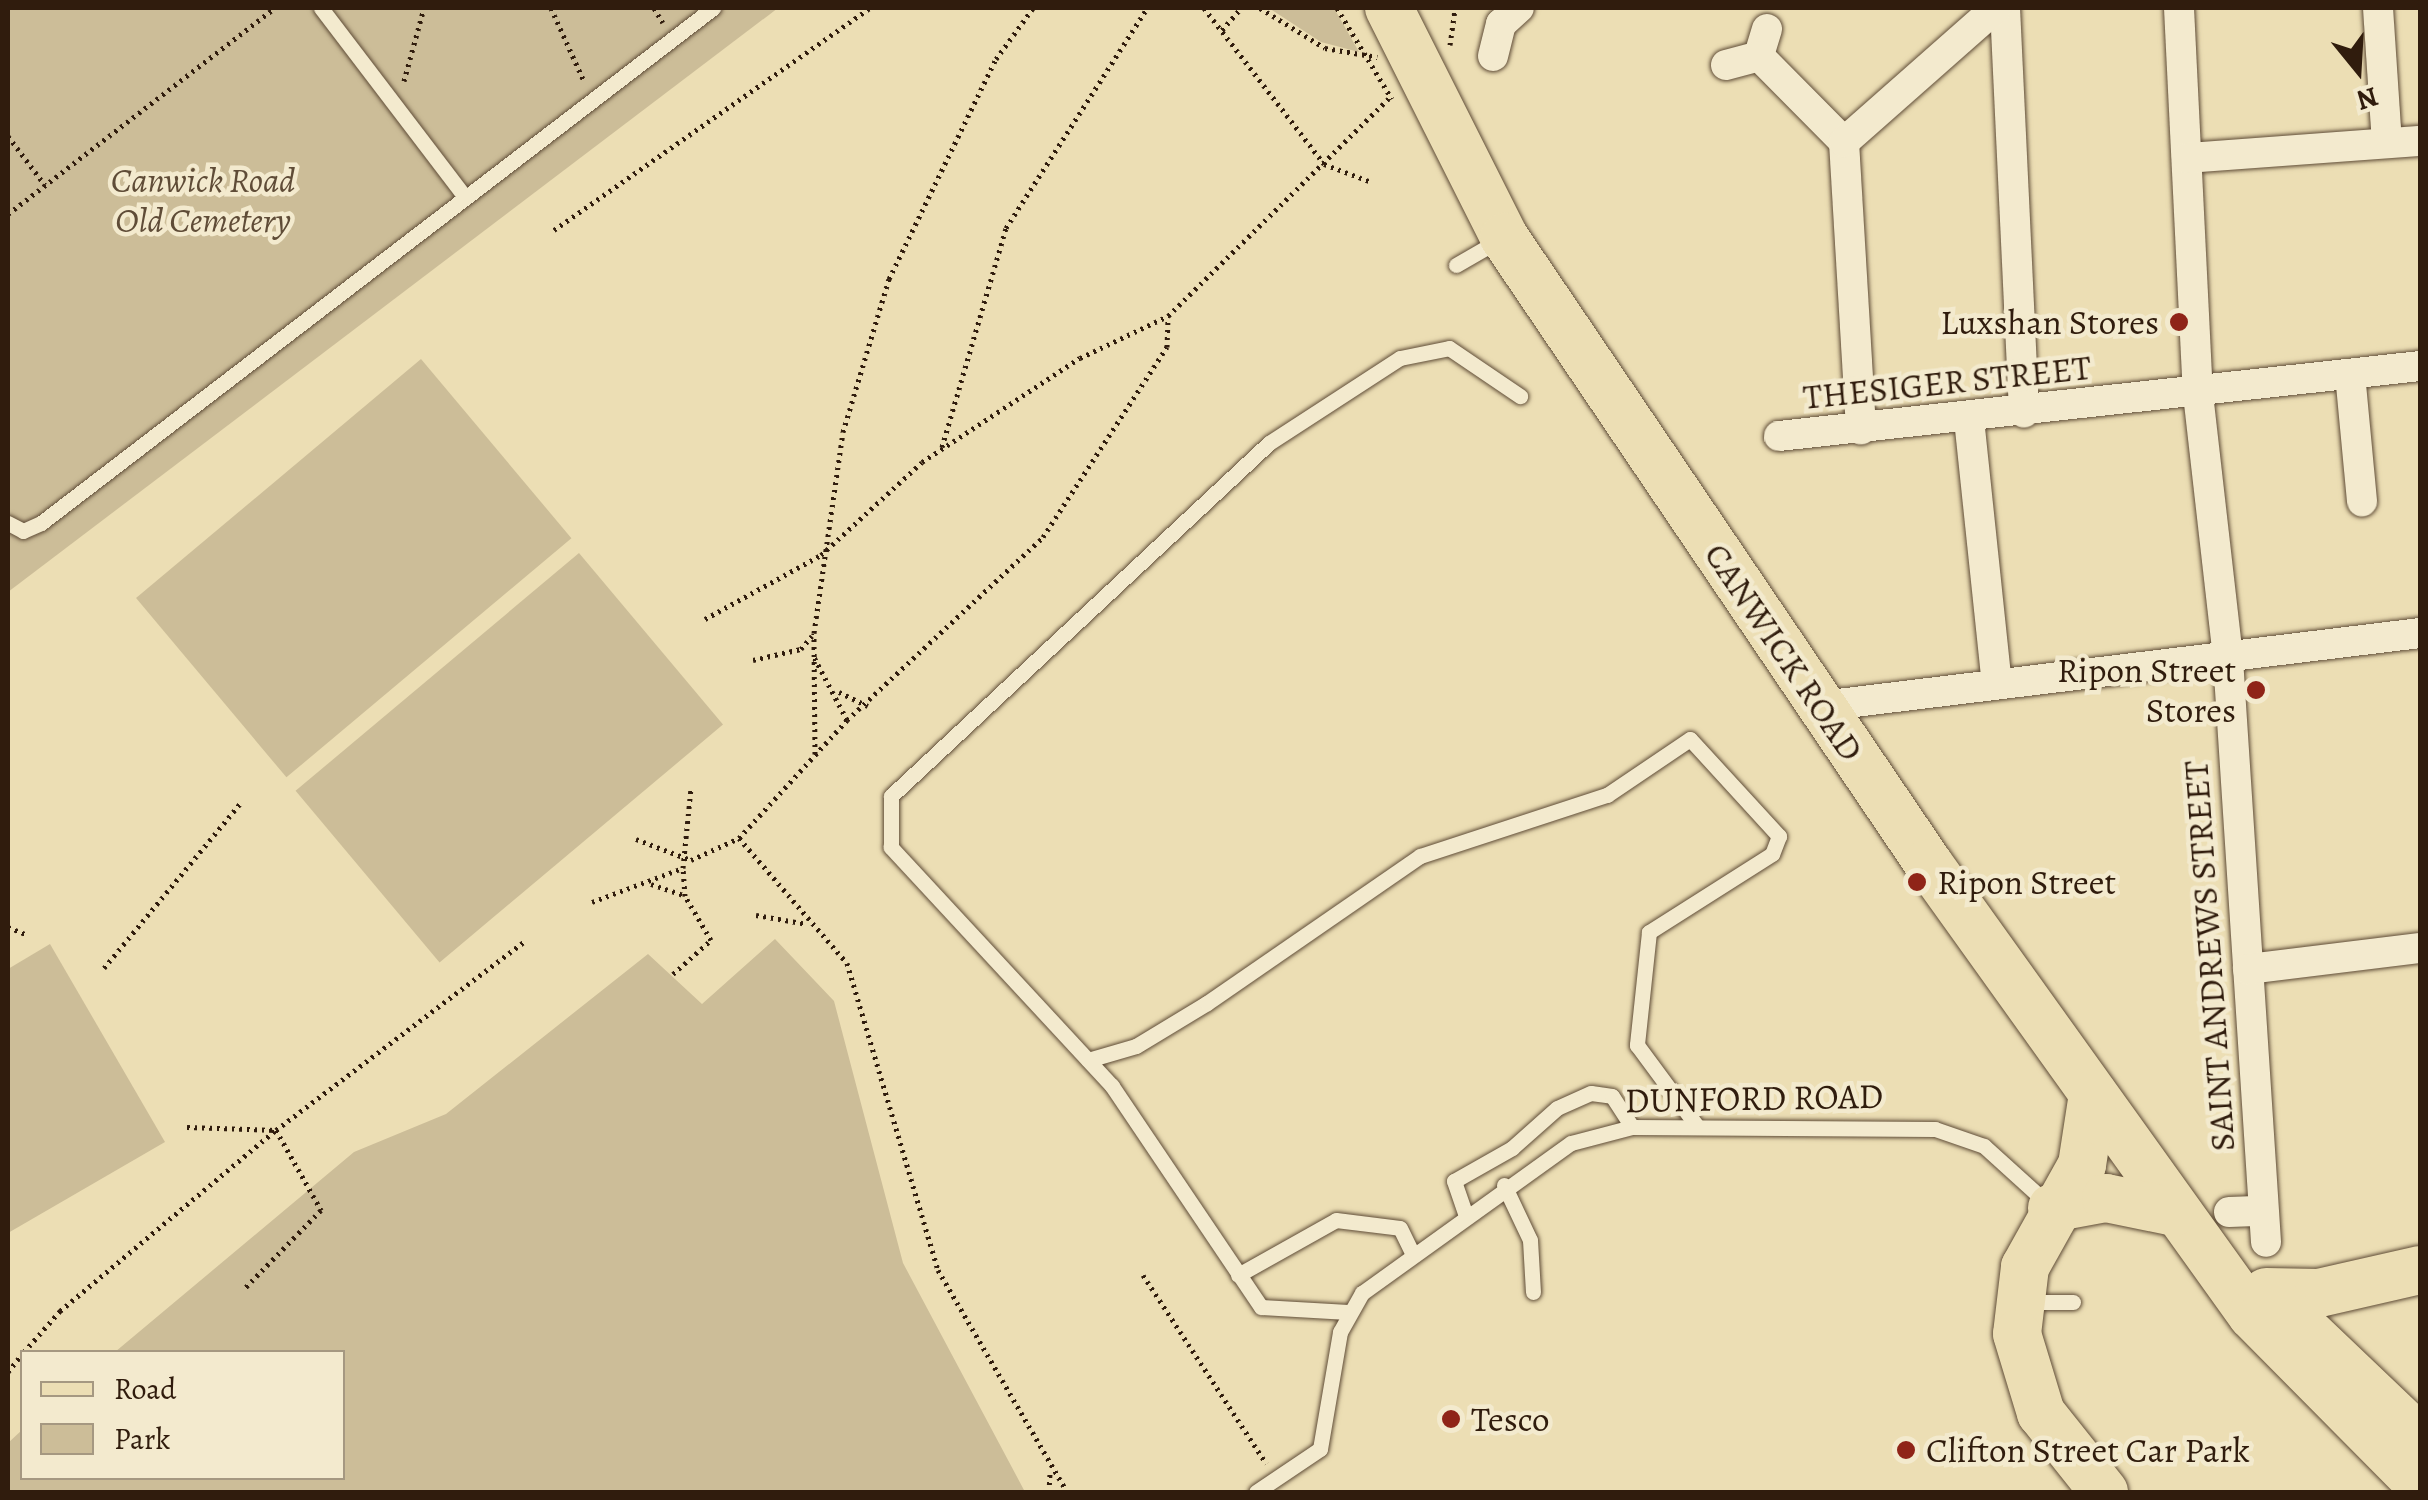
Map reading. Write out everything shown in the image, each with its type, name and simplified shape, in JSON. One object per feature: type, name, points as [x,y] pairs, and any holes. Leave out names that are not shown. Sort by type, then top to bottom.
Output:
[{"type":"main road","name":"CANWICK ROAD","points":[[1392,9],[1504,237],[1822,706],[2175,1212],[2220,1264],[2280,1347],[2413,1462]]},
{"type":"main road","points":[[2093,1094],[2082,1166],[2052,1208],[2017,1302],[2024,1370],[2041,1413],[2104,1492]]},
{"type":"main road","points":[[2052,1208],[2106,1198],[2175,1212]]},
{"type":"main road","name":"CANWICK ROAD","points":[[2220,1264],[2266,1292],[2364,1381],[2413,1462]]},
{"type":"main road","points":[[2266,1292],[2401,1275]]},
{"type":"main road","points":[[2364,1381],[2356,1324],[2401,1275]]},
{"type":"street","points":[[1493,56],[1501,24],[1519,8]]},
{"type":"street","points":[[1844,142],[1996,8]]},
{"type":"street","points":[[2005,8],[2024,413]]},
{"type":"street","name":"SAINT ANDREWS STREET","points":[[2179,8],[2198,394],[2228,659],[2266,1242]]},
{"type":"street","points":[[2378,8],[2387,143]]},
{"type":"street","points":[[1726,65],[1763,42],[1844,142],[1862,428]]},
{"type":"street","points":[[2186,158],[2420,141]]},
{"type":"street","name":"THESIGER STREET","points":[[1779,436],[1969,420],[2420,366]]},
{"type":"street","points":[[2350,374],[2362,501]]},
{"type":"street","points":[[1969,420],[1996,678]]},
{"type":"street","points":[[1822,706],[1996,678],[2228,659],[2420,632]]},
{"type":"street","points":[[2248,969],[2420,948]]},
{"type":"street","points":[[2229,1212],[2264,1211]]},
{"type":"lane","points":[[320,8],[465,198]]},
{"type":"lane","points":[[8,522],[23,531],[40,523],[712,8]]},
{"type":"lane","points":[[1456,265],[1504,237]]},
{"type":"lane","points":[[1256,1492],[1320,1449],[1348,1312],[1261,1307],[1088,1060],[891,846],[891,796],[1269,443],[1400,358],[1449,348],[1520,396]]},
{"type":"lane","points":[[1088,1060],[1136,1046],[1192,1012],[1420,856],[1607,795],[1690,739],[1779,836],[1772,854],[1649,932],[1637,1045],[1697,1126]]},
{"type":"lane","points":[[1465,1213],[1454,1181],[1512,1148],[1557,1108],[1591,1093],[1612,1096],[1632,1128]]},
{"type":"lane","name":"DUNFORD ROAD","points":[[1348,1312],[1412,1251],[1504,1185],[1571,1144],[1632,1128],[1949,1132],[2004,1161],[2052,1208]]},
{"type":"lane","points":[[1504,1185],[1530,1240],[1533,1292]]},
{"type":"lane","points":[[1238,1276],[1336,1220],[1400,1228],[1412,1251]]},
{"type":"lane","points":[[2017,1302],[2072,1302]]},
{"type":"path","points":[[8,214],[275,8]]},
{"type":"path","points":[[405,119],[402,89],[424,8]]},
{"type":"path","points":[[551,8],[569,61],[595,97]]},
{"type":"path","points":[[554,230],[870,8]]},
{"type":"path","points":[[815,754],[814,633],[821,555],[842,432],[889,279],[996,58],[1034,8]]},
{"type":"path","points":[[941,450],[1006,228],[1147,8]]},
{"type":"path","points":[[1204,8],[1324,164],[1369,181]]},
{"type":"path","points":[[1222,30],[1241,8]]},
{"type":"path","points":[[1260,8],[1365,60],[1337,8]]},
{"type":"path","points":[[1454,63],[1455,8]]},
{"type":"path","points":[[705,619],[821,555],[941,450],[1080,358],[1168,316],[1390,97]]},
{"type":"path","points":[[8,136],[45,184]]},
{"type":"path","points":[[636,838],[681,859],[739,838],[846,720],[868,706],[1043,537],[1167,347],[1168,316]]},
{"type":"path","points":[[753,660],[801,649],[814,633]]},
{"type":"path","points":[[813,655],[839,692],[846,720]]},
{"type":"path","points":[[839,692],[868,706]]},
{"type":"path","points":[[673,974],[712,940],[685,896],[681,859],[691,788]]},
{"type":"path","points":[[104,968],[242,800]]},
{"type":"path","points":[[739,838],[846,963],[938,1270],[1050,1470],[1067,1492]]},
{"type":"path","points":[[592,902],[651,884],[683,868]]},
{"type":"path","points":[[651,884],[685,896]]},
{"type":"path","points":[[756,915],[810,925]]},
{"type":"path","points":[[8,927],[25,934]]},
{"type":"path","points":[[26,1350],[60,1311],[276,1130],[526,940]]},
{"type":"path","points":[[187,1128],[276,1130]]},
{"type":"path","points":[[244,1290],[321,1210],[276,1130]]},
{"type":"path","points":[[1142,1275],[1276,1479]]},
{"type":"path","points":[[1049,1492],[1050,1470]]},
{"type":"green space","name":"Canwick Road Old Cemetery","points":[[8,8],[778,8],[8,592]]},
{"type":"green space","points":[[1269,8],[1334,8],[1359,52],[1321,42]]},
{"type":"green space","points":[[421,359],[571,538],[286,777],[136,598]]},
{"type":"green space","points":[[579,553],[723,725],[440,962],[296,791]]},
{"type":"green space","points":[[775,939],[834,1001],[903,1263],[1025,1492],[8,1492],[8,1443],[20,1432],[20,1480],[345,1480],[345,1350],[117,1350],[354,1152],[446,1114],[648,954],[702,1004]]},
{"type":"green space","points":[[50,944],[165,1142],[8,1233],[8,969]]},
{"type":"place","name":"Luxshan Stores","points":[[2179,322]]},
{"type":"place","name":"Ripon Street Stores","points":[[2256,690]]},
{"type":"place","name":"Ripon Street","points":[[1917,882]]},
{"type":"place","name":"Tesco","points":[[1451,1419]]},
{"type":"place","name":"Clifton Street Car Park","points":[[1906,1450]]}]
